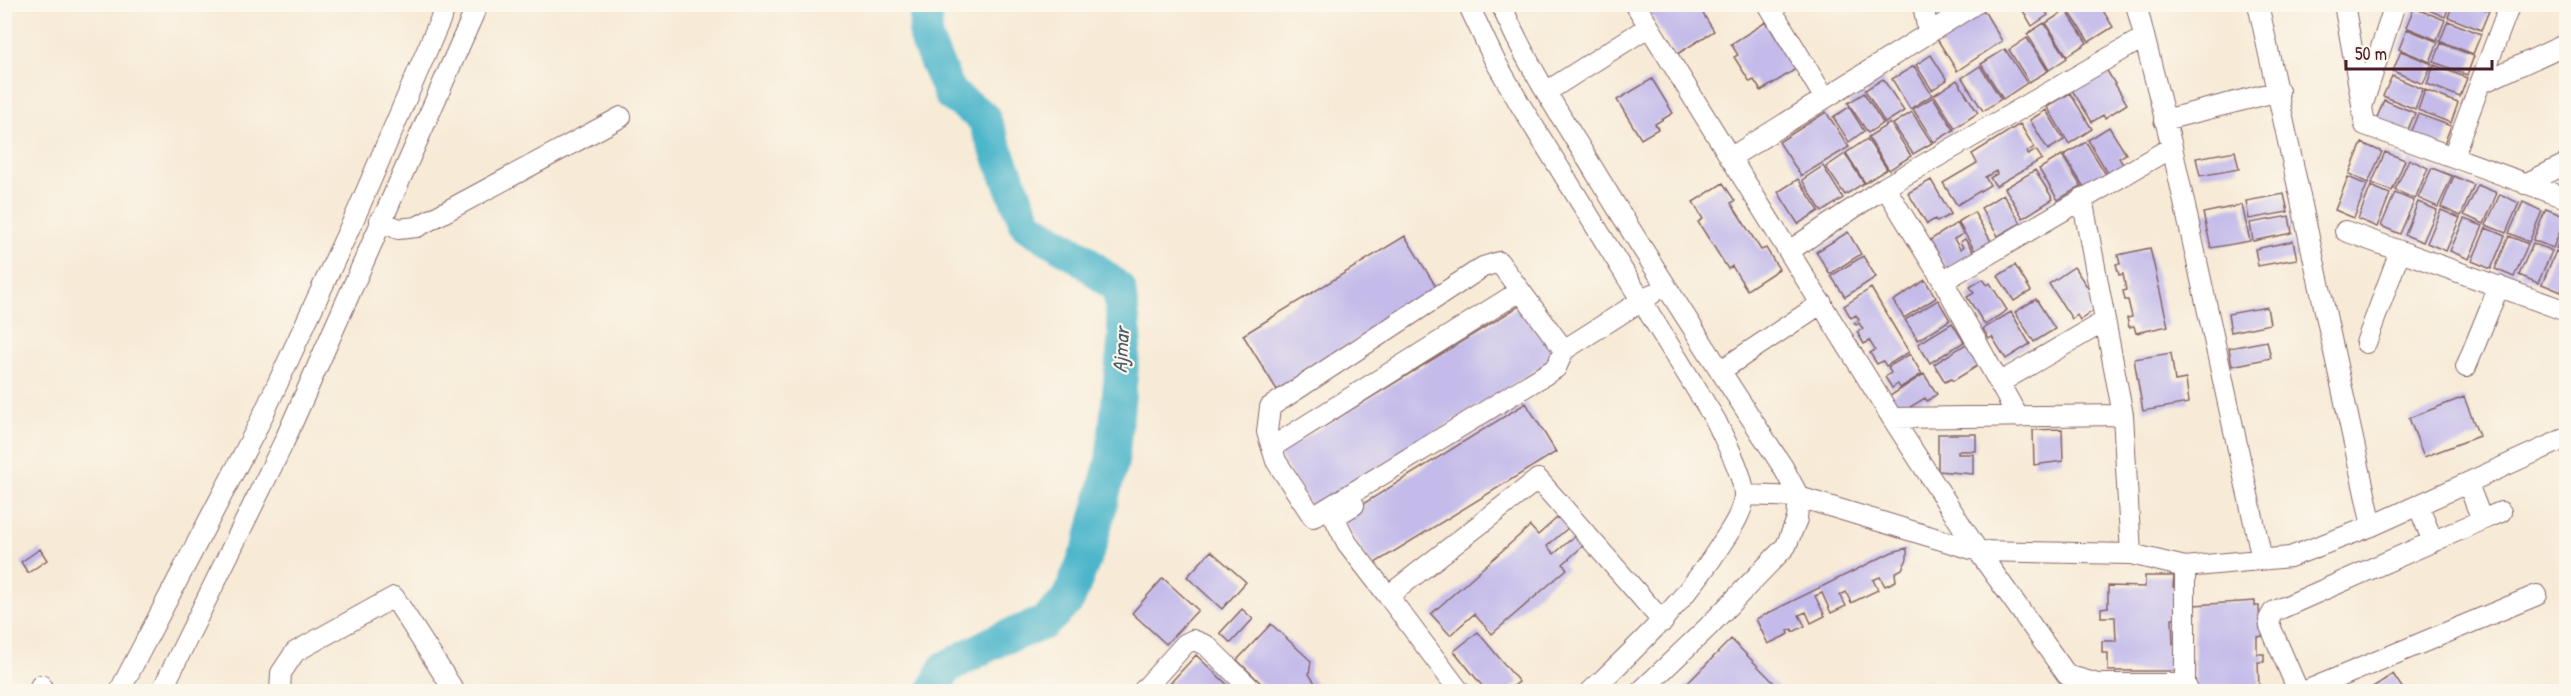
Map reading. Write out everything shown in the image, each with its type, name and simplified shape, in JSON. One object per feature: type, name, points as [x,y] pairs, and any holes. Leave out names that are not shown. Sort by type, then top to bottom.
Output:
[{"type":"street","points":[[119,692],[257,428],[358,210],[447,4]]},
{"type":"street","points":[[161,692],[283,444],[380,220],[478,4]]},
{"type":"street","points":[[1468,4],[1494,59],[1521,106],[1716,421],[1732,457],[1744,495],[1736,522],[1705,570],[1663,622],[1590,692]]},
{"type":"street","points":[[1501,4],[1515,38],[1546,92],[1664,285],[1783,467],[1798,497],[1797,519],[1786,546],[1708,627],[1640,692]]},
{"type":"street","points":[[1635,4],[1892,418],[1978,551],[2069,683],[2187,688],[2185,567]]},
{"type":"street","points":[[1768,4],[1824,97]]},
{"type":"street","points":[[1923,4],[1928,32]]},
{"type":"street","points":[[1730,158],[1824,97],[1976,4]]},
{"type":"street","points":[[2136,4],[2172,147],[2262,559]]},
{"type":"street","points":[[2258,4],[2279,91],[2372,526]]},
{"type":"street","points":[[2343,4],[2365,125],[2566,198]]},
{"type":"street","points":[[2362,106],[2395,4]]},
{"type":"street","points":[[2453,156],[2510,4]]},
{"type":"street","points":[[1546,92],[1648,27]]},
{"type":"street","points":[[1789,251],[1886,187],[2143,38]]},
{"type":"street","points":[[2482,83],[2566,45]]},
{"type":"street","points":[[2164,120],[2279,91]]},
{"type":"street","points":[[380,220],[406,230],[417,227],[621,117]]},
{"type":"street","points":[[1943,281],[2172,147]]},
{"type":"street","points":[[2525,184],[2566,164]]},
{"type":"street","points":[[1886,187],[1943,281],[2018,417]]},
{"type":"street","points":[[2082,198],[2124,415],[2131,554]]},
{"type":"street","points":[[2345,231],[2566,311]]},
{"type":"street","points":[[2366,343],[2400,251]]},
{"type":"street","points":[[1564,350],[1499,262],[1483,267],[1270,407],[1267,432],[1276,461],[1313,517],[1556,368],[1564,350],[1664,285]]},
{"type":"street","points":[[2466,367],[2499,286]]},
{"type":"street","points":[[1272,447],[1520,291]]},
{"type":"street","points":[[1720,371],[1822,303]]},
{"type":"street","points":[[2000,383],[2105,321]]},
{"type":"street","points":[[1460,692],[1347,543],[1334,517],[1520,401]]},
{"type":"street","points":[[1892,418],[2124,415]]},
{"type":"street","points":[[1744,495],[1798,497],[1978,551],[2131,554],[2185,567],[2290,556],[2372,526],[2566,438]]},
{"type":"street","points":[[1388,596],[1538,479],[1663,622]]},
{"type":"street","points":[[2468,484],[2482,520]]},
{"type":"street","points":[[2418,506],[2433,542]]},
{"type":"street","points":[[2501,512],[2273,612],[2269,619],[2270,626],[2297,688],[2303,691],[2537,595]]},
{"type":"street","points":[[280,692],[281,673],[295,652],[394,597],[455,692]]},
{"type":"street","points":[[1142,692],[1185,644],[1193,640],[1206,645],[1254,692]]},
{"type":"building","points":[[1651,4],[1697,4],[1714,31],[1676,55],[1647,7]]},
{"type":"building","points":[[2019,4],[2041,4],[2048,15],[2032,26]]},
{"type":"building","points":[[2076,4],[2099,4],[2113,27],[2089,42],[2068,10]]},
{"type":"building","points":[[2415,4],[2450,4],[2445,17]]},
{"type":"building","points":[[2453,4],[2472,4],[2489,11],[2481,30],[2448,17]]},
{"type":"building","points":[[2414,8],[2445,20],[2437,40],[2406,27]]},
{"type":"building","points":[[1983,9],[2002,41],[1957,71],[1937,39]]},
{"type":"building","points":[[2066,10],[2087,43],[2067,56],[2046,23]]},
{"type":"building","points":[[2448,21],[2481,34],[2473,54],[2440,41]]},
{"type":"building","points":[[1766,22],[1796,69],[1761,91],[1754,80],[1750,82],[1734,57],[1738,55],[1731,44]]},
{"type":"building","points":[[2044,23],[2067,58],[2049,70],[2027,34]]},
{"type":"building","points":[[2407,29],[2438,42],[2430,62],[2399,49]]},
{"type":"building","points":[[2027,38],[2048,71],[2029,82],[2009,50]]},
{"type":"building","points":[[2441,43],[2474,56],[2467,75],[2434,62]]},
{"type":"building","points":[[2005,49],[2027,83],[2003,99],[1981,64]]},
{"type":"building","points":[[2401,51],[2432,64],[2423,84],[2393,71]]},
{"type":"building","points":[[1931,55],[1947,80],[1932,90],[1916,65]]},
{"type":"building","points":[[2434,65],[2467,78],[2460,97],[2427,84]]},
{"type":"building","points":[[1914,66],[1932,95],[1910,109],[1892,79]]},
{"type":"building","points":[[1980,66],[2001,99],[1983,111],[1962,78]]},
{"type":"building","points":[[2106,69],[2127,104],[2105,118],[2103,115],[2092,122],[2072,90]]},
{"type":"building","points":[[2392,76],[2423,89],[2415,109],[2383,96]]},
{"type":"building","points":[[1652,79],[1673,113],[1655,124],[1658,129],[1641,139],[1617,100]]},
{"type":"building","points":[[1883,79],[1904,111],[1885,123],[1865,90]]},
{"type":"building","points":[[1957,80],[1978,113],[1955,128],[1934,95]]},
{"type":"building","points":[[2425,90],[2458,103],[2451,123],[2418,110]]},
{"type":"building","points":[[1864,93],[1883,123],[1868,133],[1848,103]]},
{"type":"building","points":[[2070,93],[2092,129],[2069,144],[2047,107]]},
{"type":"building","points":[[1933,97],[1954,130],[1934,142],[1913,109]]},
{"type":"building","points":[[2384,100],[2415,113],[2407,132],[2376,120]]},
{"type":"building","points":[[1849,107],[1864,131],[1849,142],[1833,117]]},
{"type":"building","points":[[2046,110],[2064,140],[2048,150],[2030,120]]},
{"type":"building","points":[[1826,112],[1849,147],[1801,176],[1779,142]]},
{"type":"building","points":[[1912,112],[1932,143],[1913,154],[1893,124]]},
{"type":"building","points":[[2418,114],[2451,126],[2443,146],[2410,133]]},
{"type":"building","points":[[1890,123],[1911,156],[1889,170],[1868,137]]},
{"type":"building","points":[[2020,124],[2034,147],[2027,152],[2028,155],[2036,150],[2042,159],[1996,186],[1990,178],[1997,174],[1996,171],[1985,177],[1990,185],[1957,205],[1943,183],[1977,163],[1972,154]]},
{"type":"building","points":[[2109,127],[2126,154],[2119,158],[2124,166],[2109,175],[2088,140]]},
{"type":"building","points":[[1867,139],[1887,169],[1865,183],[1846,153]]},
{"type":"building","points":[[2086,142],[2107,176],[2085,189],[2064,155]]},
{"type":"building","points":[[2362,143],[2382,152],[2368,183],[2349,174]]},
{"type":"building","points":[[2235,151],[2239,169],[2200,176],[2196,158]]},
{"type":"building","points":[[2385,152],[2405,160],[2392,191],[2372,183]]},
{"type":"building","points":[[1845,154],[1864,183],[1845,195],[1826,167]]},
{"type":"building","points":[[2062,155],[2081,186],[2058,200],[2039,169]]},
{"type":"building","points":[[2409,159],[2428,168],[2415,199],[2395,190]]},
{"type":"building","points":[[1823,166],[1843,198],[1822,212],[1802,180]]},
{"type":"building","points":[[2432,168],[2452,176],[2438,207],[2418,198]]},
{"type":"building","points":[[2035,170],[2053,199],[2023,218],[2005,188]]},
{"type":"building","points":[[2454,176],[2474,185],[2461,216],[2441,207]]},
{"type":"building","points":[[2348,177],[2367,185],[2354,218],[2335,210]]},
{"type":"building","points":[[1798,179],[1819,211],[1798,224],[1778,192]]},
{"type":"building","points":[[1931,180],[1951,214],[1937,222],[1935,219],[1927,224],[1908,193]]},
{"type":"building","points":[[1723,183],[1735,201],[1731,203],[1761,250],[1766,248],[1779,269],[1747,290],[1732,266],[1728,269],[1698,222],[1703,219],[1693,202]]},
{"type":"building","points":[[2478,185],[2497,193],[2484,224],[2464,215]]},
{"type":"building","points":[[2371,186],[2390,194],[2377,227],[2358,219]]},
{"type":"building","points":[[2395,193],[2414,201],[2400,234],[2381,226]]},
{"type":"building","points":[[2003,194],[2021,223],[1998,236],[1981,208]]},
{"type":"building","points":[[2284,194],[2288,212],[2249,219],[2246,201]]},
{"type":"building","points":[[2500,194],[2519,203],[2506,233],[2486,225]]},
{"type":"building","points":[[2418,202],[2437,210],[2423,242],[2405,235]]},
{"type":"building","points":[[2523,202],[2542,211],[2529,242],[2509,233]]},
{"type":"building","points":[[2242,205],[2250,241],[2211,248],[2203,213]]},
{"type":"building","points":[[2546,209],[2566,217],[2553,248],[2533,240]]},
{"type":"building","points":[[2441,210],[2460,218],[2446,251],[2427,243]]},
{"type":"building","points":[[1974,212],[1991,241],[1975,251],[1958,222]]},
{"type":"building","points":[[2289,216],[2292,233],[2253,241],[2250,223]]},
{"type":"building","points":[[2464,219],[2483,226],[2469,259],[2450,251]]},
{"type":"building","points":[[1957,223],[1963,234],[1954,239],[1960,249],[1963,247],[1960,242],[1965,239],[1974,253],[1947,268],[1930,240]]},
{"type":"building","points":[[2566,224],[2566,252],[2556,248]]},
{"type":"building","points":[[2486,228],[2505,236],[2491,269],[2472,261]]},
{"type":"building","points":[[1848,232],[1861,254],[1830,274],[1816,252]]},
{"type":"building","points":[[1405,236],[1438,290],[1277,390],[1243,335]]},
{"type":"building","points":[[2509,236],[2528,244],[2514,277],[2495,269]]},
{"type":"building","points":[[2293,241],[2297,259],[2258,266],[2255,249]]},
{"type":"building","points":[[2533,243],[2552,251],[2538,283],[2519,275]]},
{"type":"building","points":[[2150,248],[2168,326],[2136,333],[2134,326],[2129,327],[2127,318],[2132,317],[2123,291],[2126,290],[2123,274],[2119,275],[2116,264],[2120,264],[2118,255]]},
{"type":"building","points":[[2556,251],[2566,256],[2566,279],[2561,292],[2542,284]]},
{"type":"building","points":[[1863,256],[1876,277],[1845,297],[1831,276]]},
{"type":"building","points":[[2015,265],[2031,291],[2014,301],[1998,276]]},
{"type":"building","points":[[2074,267],[2100,306],[2080,320],[2077,315],[2072,319],[2049,284]]},
{"type":"building","points":[[1983,279],[1987,285],[1990,283],[2007,310],[1985,325],[1967,297],[1974,293],[1970,287]]},
{"type":"building","points":[[1925,280],[1936,298],[1904,318],[1893,301]]},
{"type":"building","points":[[1871,288],[1909,352],[1886,366],[1883,361],[1877,364],[1870,353],[1875,350],[1869,340],[1864,344],[1857,332],[1863,329],[1859,323],[1856,325],[1854,323],[1859,320],[1856,315],[1851,318],[1844,306]]},
{"type":"building","points":[[2036,299],[2055,329],[2034,342],[2015,312]]},
{"type":"building","points":[[1938,300],[1950,320],[1918,340],[1905,320]]},
{"type":"building","points":[[1524,303],[1557,357],[1312,508],[1279,454]]},
{"type":"building","points":[[2267,307],[2270,324],[2231,332],[2228,314]]},
{"type":"building","points":[[2011,312],[2030,344],[2006,359],[1992,337],[1989,339],[1983,329]]},
{"type":"building","points":[[1952,323],[1964,342],[1930,363],[1918,344]]},
{"type":"building","points":[[2267,341],[2271,358],[2232,366],[2229,348]]},
{"type":"building","points":[[1966,344],[1979,365],[1953,381],[1951,379],[1945,382],[1934,364]]},
{"type":"building","points":[[2171,353],[2175,381],[2186,379],[2189,403],[2143,411],[2134,359]]},
{"type":"building","points":[[1910,354],[1922,374],[1900,388],[1898,384],[1892,388],[1885,377],[1891,373],[1888,367]]},
{"type":"building","points":[[1924,374],[1937,394],[1927,401],[1925,398],[1910,407],[1912,410],[1902,416],[1890,396]]},
{"type":"building","points":[[2464,397],[2479,436],[2424,457],[2409,418]]},
{"type":"building","points":[[1526,403],[1556,452],[1372,565],[1342,517]]},
{"type":"building","points":[[2062,429],[2063,461],[2034,465],[2033,430]]},
{"type":"building","points":[[1938,434],[1976,434],[1976,451],[1958,451],[1958,454],[1973,454],[1973,474],[1938,471]]},
{"type":"building","points":[[1558,517],[1568,528],[1547,546],[1554,554],[1577,534],[1585,544],[1563,564],[1567,569],[1492,634],[1474,614],[1450,635],[1431,614],[1530,526],[1538,535]]},
{"type":"building","points":[[1907,548],[1907,559],[1902,569],[1895,573],[1896,581],[1885,586],[1880,577],[1873,580],[1878,590],[1851,603],[1846,592],[1840,595],[1846,606],[1831,613],[1822,593],[1815,596],[1825,616],[1811,623],[1806,612],[1799,615],[1805,626],[1793,632],[1792,629],[1788,631],[1789,634],[1768,644],[1756,619],[1892,552]]},
{"type":"building","points":[[40,549],[47,560],[28,573],[21,562]]},
{"type":"building","points":[[1211,551],[1246,582],[1222,609],[1187,577]]},
{"type":"building","points":[[2145,576],[2174,576],[2173,587],[2178,587],[2183,618],[2172,618],[2173,644],[2183,643],[2178,671],[2108,671],[2108,653],[2102,653],[2102,641],[2116,641],[2115,617],[2101,617],[2101,608],[2108,607],[2108,586],[2145,587]]},
{"type":"building","points":[[1163,578],[1198,610],[1166,644],[1132,613]]},
{"type":"building","points":[[2255,601],[2255,606],[2259,606],[2260,629],[2263,629],[2263,636],[2257,637],[2257,654],[2264,654],[2264,662],[2258,662],[2259,687],[2195,688],[2194,605]]},
{"type":"building","points":[[1242,609],[1253,619],[1231,643],[1220,633]]},
{"type":"building","points":[[1271,624],[1311,661],[1309,674],[1321,692],[1270,692],[1237,660]]},
{"type":"building","points":[[1478,632],[1519,682],[1511,688],[1513,692],[1487,692],[1454,651]]},
{"type":"building","points":[[1731,639],[1783,692],[1679,692]]},
{"type":"building","points":[[1196,655],[1235,692],[1162,692]]},
{"type":"building","points":[[2393,674],[2405,692],[2365,692]]},
{"type":"waterway","name":"Ajmar","points":[[927,4],[925,37],[950,94],[983,117],[1027,225],[1081,258],[1119,289],[1125,335],[1112,461],[1090,545],[1068,600],[1044,623],[998,640],[945,668],[933,692]]}]
